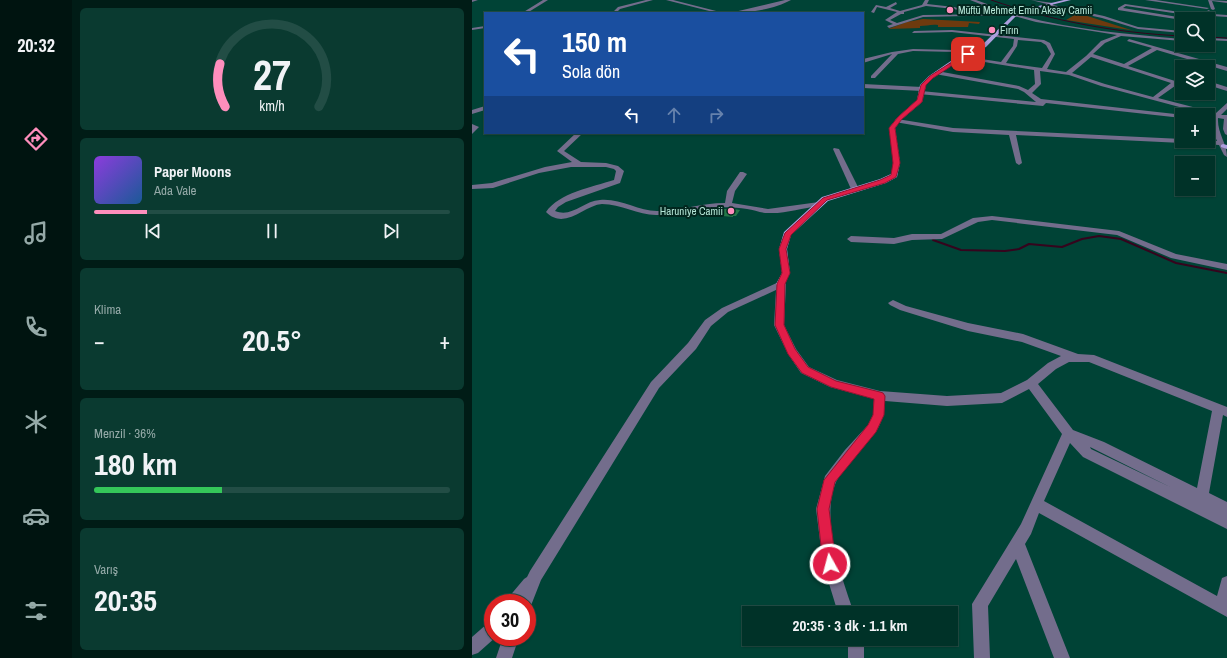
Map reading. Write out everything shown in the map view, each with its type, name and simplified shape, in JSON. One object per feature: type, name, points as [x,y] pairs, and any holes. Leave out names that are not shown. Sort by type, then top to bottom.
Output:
[{"type":"main road","points":[[781,284],[786,273],[782,249],[788,234],[819,204],[825,199],[883,182],[894,176],[897,163],[892,128],[920,101],[923,85],[960,57],[984,46],[1016,14],[1069,0]]},
{"type":"street","points":[[472,1],[476,0]]},
{"type":"street","points":[[526,12],[546,0]]},
{"type":"street","points":[[615,12],[619,8],[651,0]]},
{"type":"street","points":[[668,0],[718,12]]},
{"type":"street","points":[[737,12],[789,0]]},
{"type":"street","points":[[861,0],[872,0]]},
{"type":"street","points":[[887,8],[902,0]]},
{"type":"street","points":[[925,5],[927,0]]},
{"type":"street","points":[[972,0],[1016,14],[1086,29],[1120,34],[1175,38]]},
{"type":"street","points":[[976,0],[1016,14],[1120,34],[1127,40],[1198,60]]},
{"type":"street","points":[[1033,0],[1103,17],[1138,28],[1175,32]]},
{"type":"street","points":[[1147,0],[1172,2],[1193,7],[1227,11]]},
{"type":"street","points":[[1192,0],[1193,7]]},
{"type":"street","points":[[1210,12],[1210,0],[1227,2]]},
{"type":"street","points":[[884,2],[885,4],[896,3]]},
{"type":"street","points":[[1172,2],[1175,27]]},
{"type":"street","points":[[896,24],[887,21],[901,12],[925,5],[954,8],[971,13],[1002,10]]},
{"type":"street","points":[[1173,12],[1125,5],[1119,9],[1173,18]]},
{"type":"street","points":[[873,12],[876,6],[901,12],[914,19]]},
{"type":"street","points":[[889,27],[923,16],[1016,14]]},
{"type":"street","points":[[1215,15],[1227,16]]},
{"type":"street","points":[[880,16],[891,18]]},
{"type":"street","points":[[1215,22],[1220,22]]},
{"type":"street","points":[[472,29],[484,27]]},
{"type":"street","points":[[1079,35],[1086,29]]},
{"type":"street","points":[[914,32],[960,32],[994,35],[1042,41],[1048,44],[1053,54],[1040,69],[1038,84],[1028,93]]},
{"type":"street","points":[[956,37],[960,32]]},
{"type":"street","points":[[1068,73],[1103,42],[1120,34]]},
{"type":"street","points":[[1215,34],[1227,35]]},
{"type":"street","points":[[1002,64],[1015,46],[1016,38]]},
{"type":"street","points":[[1215,40],[1227,41]]},
{"type":"street","points":[[1126,65],[1156,48]]},
{"type":"street","points":[[864,61],[898,52],[913,50],[955,51],[958,52],[960,57],[1068,73],[1103,85],[1155,98],[1184,108]]},
{"type":"street","points":[[873,77],[884,68],[898,52]]},
{"type":"street","points":[[1090,55],[1126,65],[1175,83]]},
{"type":"street","points":[[1215,65],[1227,68]]},
{"type":"street","points":[[937,73],[1019,88],[1039,101],[1175,115]]},
{"type":"street","points":[[1155,98],[1175,84]]},
{"type":"street","points":[[864,86],[1040,104],[1067,104]]},
{"type":"street","points":[[1215,86],[1227,89]]},
{"type":"street","points":[[1215,116],[1227,105]]},
{"type":"street","points":[[472,112],[484,108]]},
{"type":"street","points":[[1215,118],[1226,119],[1227,133]]},
{"type":"street","points":[[897,122],[953,130],[1175,141]]},
{"type":"street","points":[[472,126],[476,127],[472,132]]},
{"type":"street","points":[[1215,129],[1224,145],[1227,155]]},
{"type":"street","points":[[1012,133],[1019,163]]},
{"type":"street","points":[[579,134],[560,151],[581,165]]},
{"type":"street","points":[[836,149],[840,160],[856,189]]},
{"type":"street","points":[[472,187],[500,184],[548,168],[596,164],[616,167],[620,170],[617,181],[563,200],[550,212],[555,215],[572,216],[591,204],[603,202],[658,213],[704,206],[728,205],[767,211],[802,205],[819,204]]},
{"type":"street","points":[[728,205],[731,191],[743,174]]},
{"type":"street","points":[[851,239],[887,241],[912,237],[942,236],[976,220],[992,218],[1108,231],[1174,256],[1227,267]]},
{"type":"street","points":[[520,594],[535,576],[655,385],[692,346],[708,323],[725,310],[781,284],[779,325],[792,351],[805,370],[834,384],[880,396],[947,401],[1002,398],[1031,383],[1052,366],[1067,358],[1090,358],[1222,411],[1201,503]]},
{"type":"street","points":[[893,303],[903,308],[968,327],[1023,338],[1077,358]]},
{"type":"street","points":[[1031,383],[1068,434],[1087,453],[1201,503],[1227,509]]},
{"type":"street","points":[[844,606],[830,564],[823,509],[830,480],[872,429],[879,415],[880,396]]},
{"type":"street","points":[[982,658],[980,604],[1026,529],[1068,434]]},
{"type":"street","points":[[1201,503],[1227,522]]},
{"type":"street","points":[[1036,504],[1225,608],[1227,583]]},
{"type":"street","points":[[1017,543],[1062,658]]},
{"type":"street","points":[[528,594],[535,576]]},
{"type":"street","points":[[472,647],[484,637]]},
{"type":"street","points":[[504,658],[508,646]]},
{"type":"street","points":[[856,646],[856,658]]},
{"type":"shaded area","points":[[1078,13],[1131,30],[1136,31],[1066,20]]},
{"type":"shaded area","points":[[923,19],[980,22],[979,24],[969,23],[968,27],[938,27],[938,25],[933,25],[920,26],[920,28],[888,29],[907,22]]},
{"type":"building","name":"Haruniye Camii","points":[[724,209],[740,210],[736,216],[733,217],[723,216],[724,215],[721,214]]},
{"type":"waterway","points":[[991,0],[1038,14],[1085,25],[1133,32],[1175,35]]},
{"type":"waterway","points":[[1215,37],[1227,38]]},
{"type":"waterway","points":[[933,240],[961,250],[1005,251],[1019,249],[1029,244],[1062,247],[1082,239],[1099,236],[1121,239],[1176,263],[1227,273]]},
{"type":"place","name":"Müftü Mehmet Emin Aksay Camii","points":[[950,10]]},
{"type":"place","name":"Fırın","points":[[992,30]]},
{"type":"place","name":"Haruniye Camii","points":[[731,211]]},
{"type":"route","points":[[830,564],[823,509],[830,480],[849,454],[872,429],[879,415],[880,396],[834,384],[805,370],[792,351],[779,325],[781,284],[786,273],[782,249],[788,234],[825,199],[883,182],[894,176],[897,163],[892,128],[900,118],[920,101],[923,85],[960,57],[968,54]]}]
